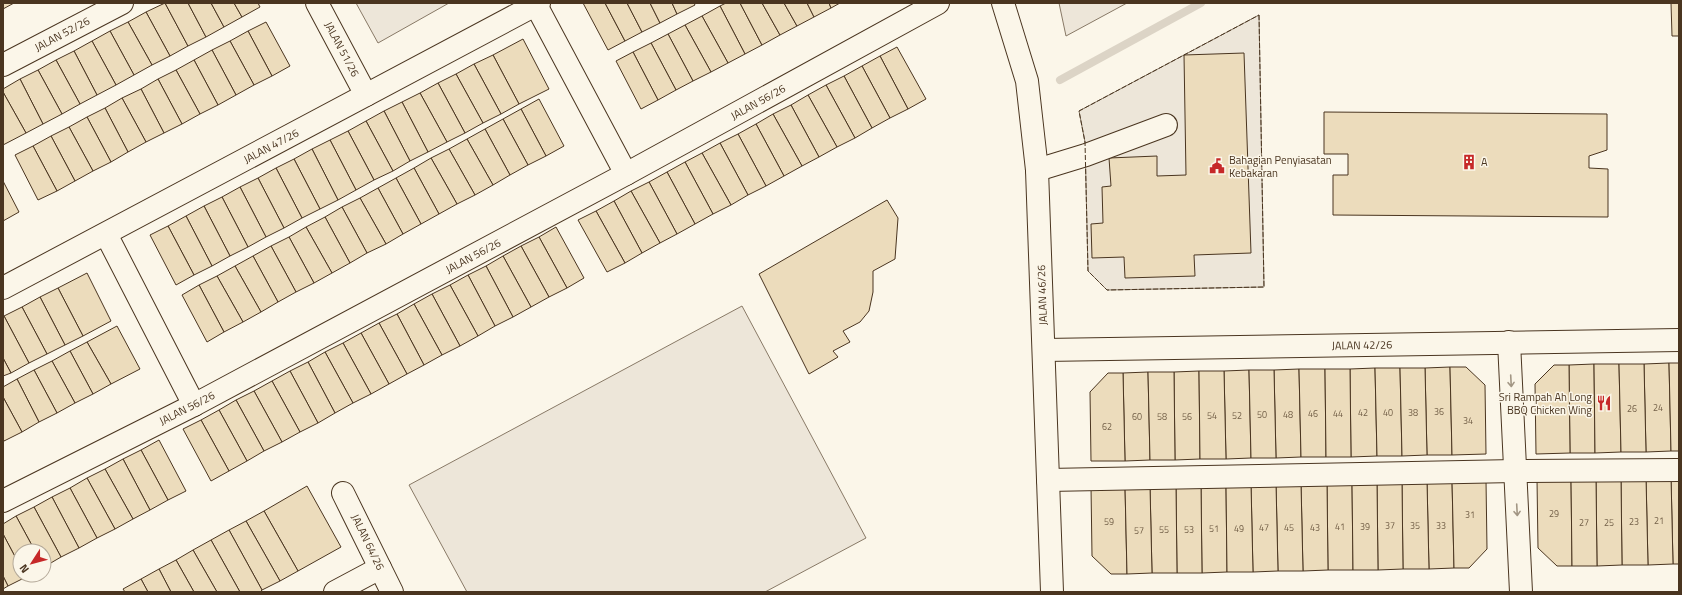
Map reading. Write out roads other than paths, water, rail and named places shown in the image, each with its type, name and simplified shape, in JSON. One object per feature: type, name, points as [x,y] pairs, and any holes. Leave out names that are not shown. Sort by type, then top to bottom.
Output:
[{"type":"street","name":"JALAN 51/26","points":[[317,3],[366,95]]},
{"type":"street","name":"JALAN 56/26","points":[[3,501],[194,405],[626,174],[938,3]]},
{"type":"street","name":"JALAN 46/26","points":[[1003,3],[1027,81],[1037,170],[1052,592]]},
{"type":"street","name":"JALAN 47/26","points":[[3,288],[537,4]]},
{"type":"street","points":[[537,4],[626,174]]},
{"type":"street","name":"JALAN 52/26","points":[[3,65],[110,6]]},
{"type":"street","points":[[1037,170],[1086,155],[1166,126]]},
{"type":"street","points":[[106,234],[194,405]]},
{"type":"street","name":"JALAN 42/26","points":[[1044,350],[1679,340]]},
{"type":"street","points":[[1509,342],[1521,592]]},
{"type":"street","points":[[1048,480],[1516,471],[1679,470]]},
{"type":"street","name":"JALAN 64/26","points":[[343,493],[392,592]]},
{"type":"street","points":[[335,592],[380,568]]},
{"type":"waterway","points":[[1060,80],[1201,3]]},
{"type":"place","name":"A","points":[[1469,162]]},
{"type":"place","name":"Bahagian Penyiasatan Kebakaran","points":[[1217,166]]},
{"type":"place","name":"Sri Rampah Ah Long BBQ Chicken Wing","points":[[1604,403]]}]
